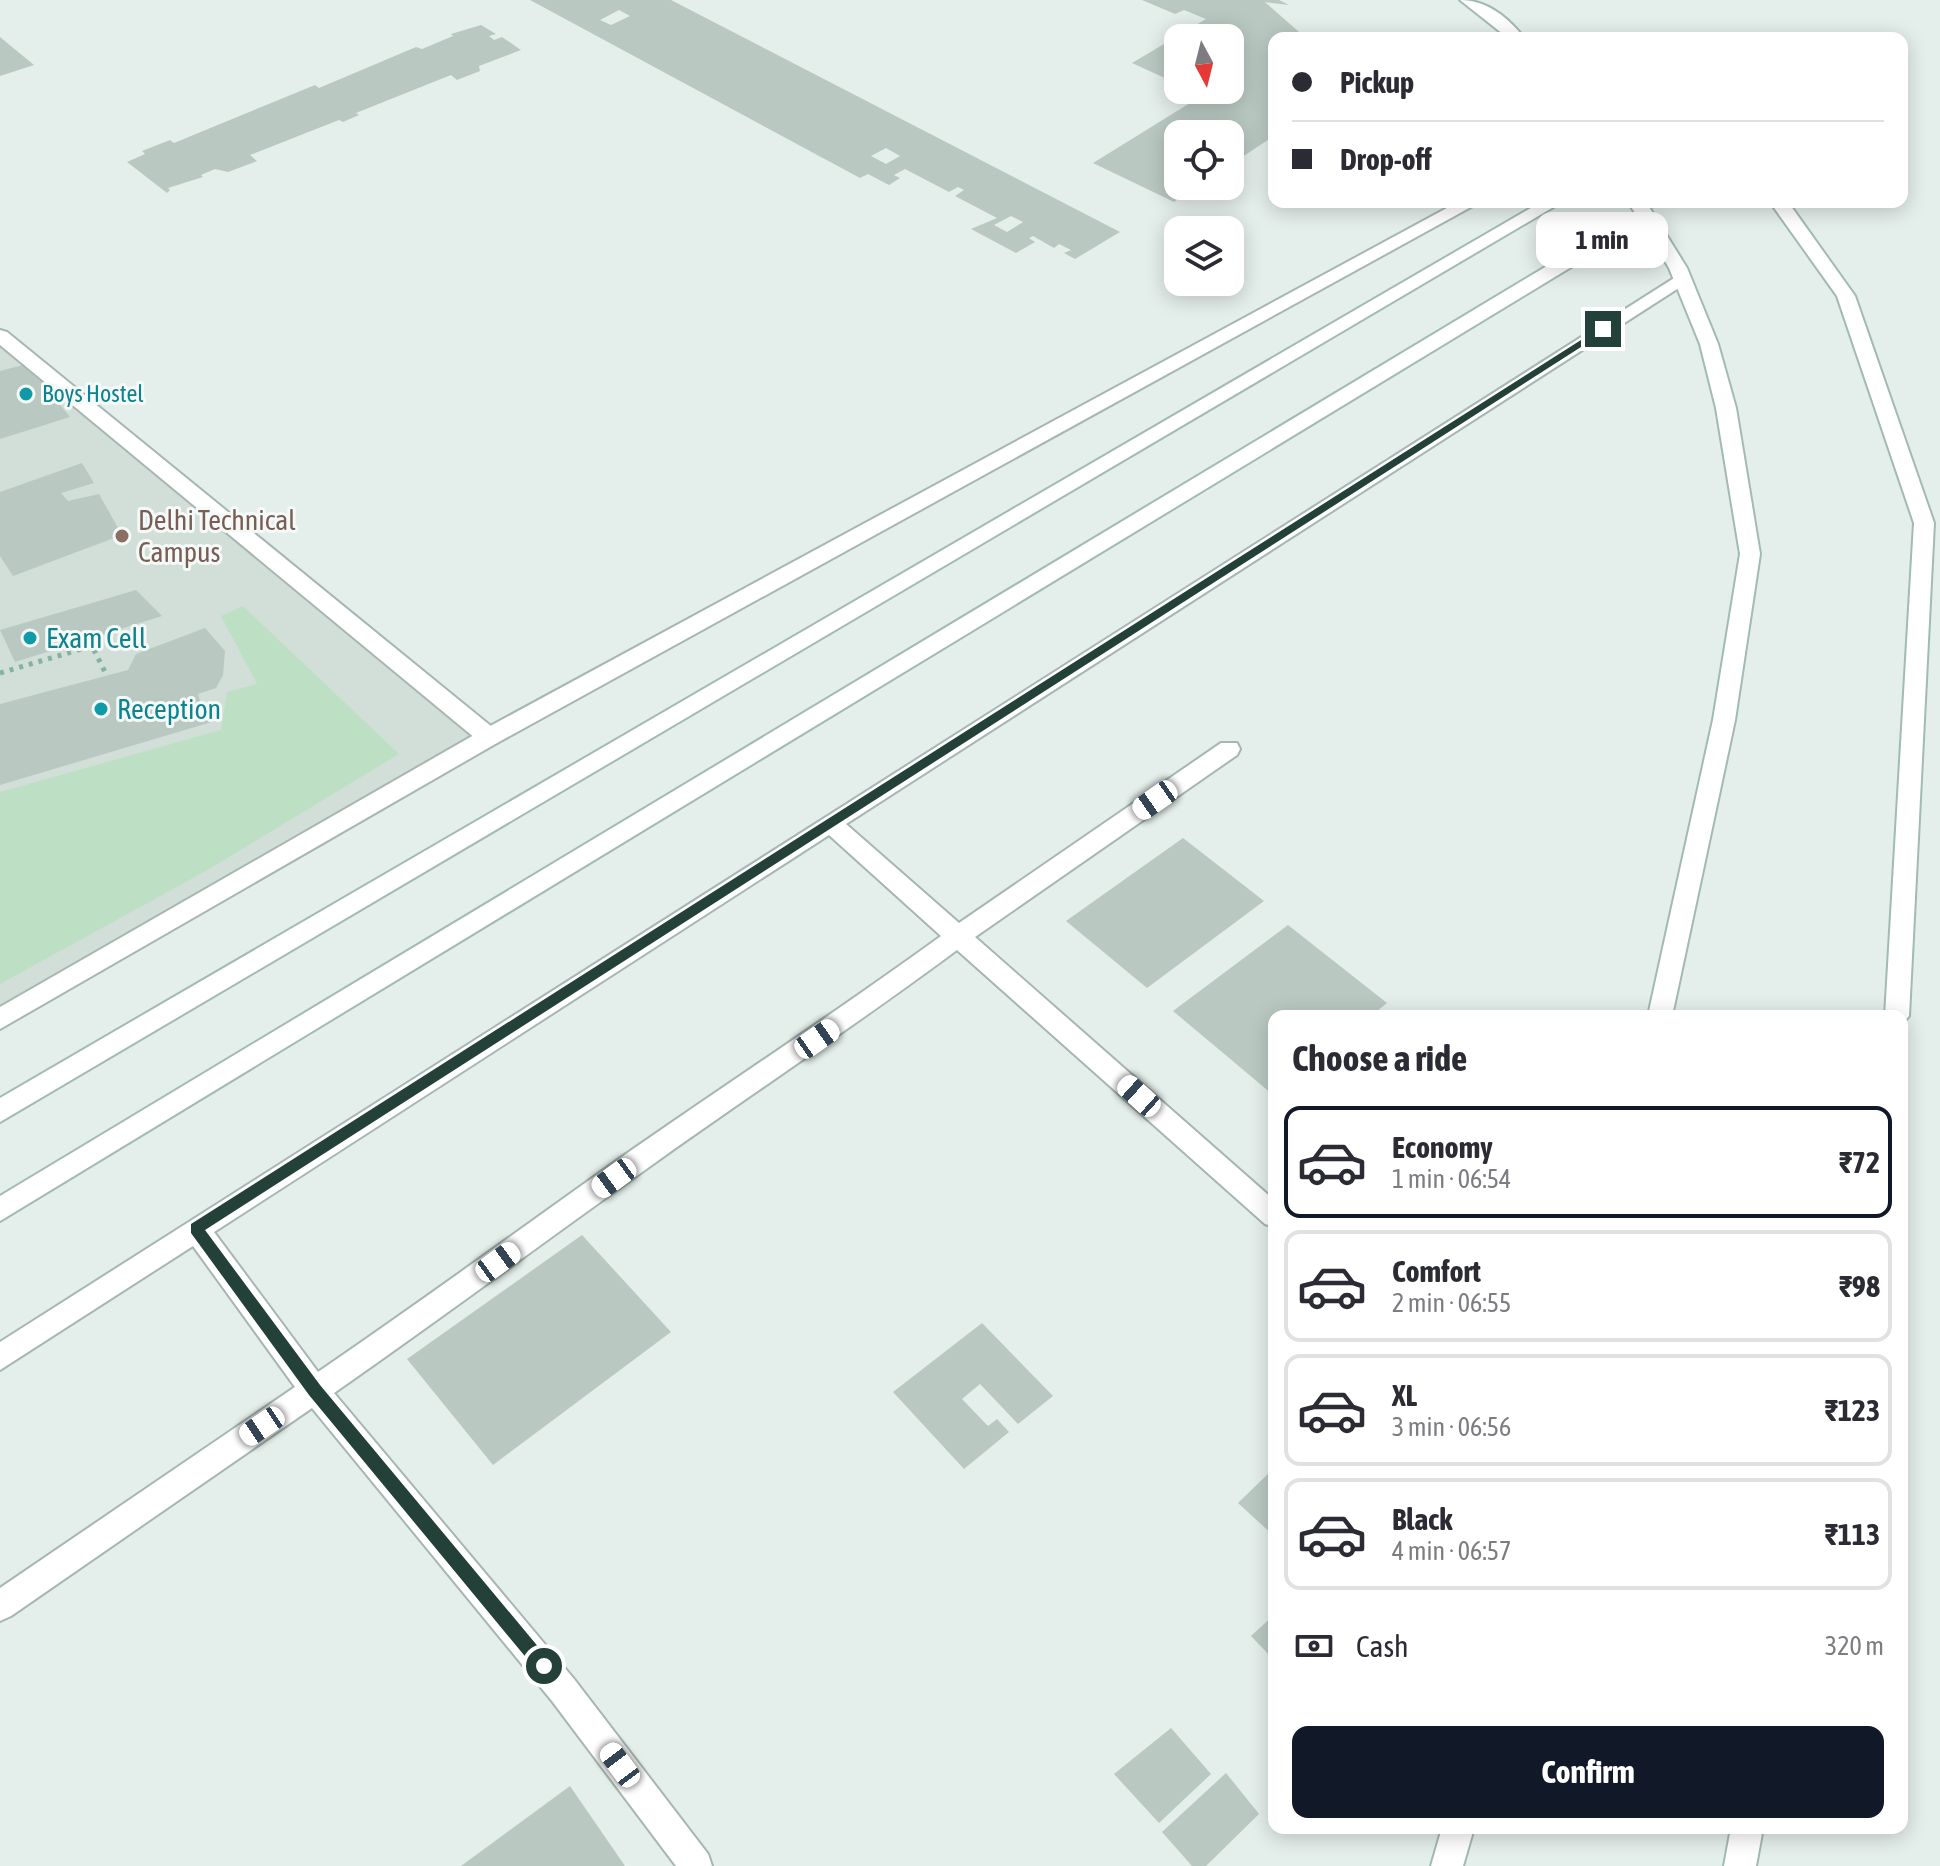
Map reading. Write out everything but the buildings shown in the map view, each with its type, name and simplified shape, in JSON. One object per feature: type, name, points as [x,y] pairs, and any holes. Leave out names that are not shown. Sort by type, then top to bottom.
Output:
[{"type":"street","points":[[1468,0],[1511,32]]},
{"type":"street","points":[[0,1019],[489,737],[1460,208]]},
{"type":"street","points":[[0,1111],[1543,208]]},
{"type":"street","points":[[0,1210],[1642,208],[1682,278],[1709,344],[1726,408],[1750,554],[1724,720],[1661,1010]]},
{"type":"street","points":[[1783,208],[1846,296],[1922,508],[1932,523],[1897,1010]]},
{"type":"street","points":[[0,1357],[1682,278]]},
{"type":"street","points":[[0,336],[489,737]]},
{"type":"street","points":[[0,1606],[452,1296],[637,1161],[842,1022],[958,936],[1229,749]]},
{"type":"street","points":[[830,823],[1268,1211]]},
{"type":"street","points":[[196,1229],[314,1390],[563,1690],[696,1866]]},
{"type":"street","points":[[1447,1866],[1456,1834]]},
{"type":"street","points":[[1740,1866],[1746,1834]]},
{"type":"path","points":[[0,673],[92,646],[107,676]]},
{"type":"shaded area","name":"Delhi Technical Campus","points":[[0,336],[489,737],[0,1019]]},
{"type":"green space","points":[[243,606],[399,754],[206,871],[0,984],[0,792],[221,730],[227,692],[257,684],[221,616]]},
{"type":"place","name":"Boys Hostel","points":[[26,394]]},
{"type":"place","name":"Delhi Technical Campus","points":[[122,536]]},
{"type":"place","name":"Exam Cell","points":[[30,638]]},
{"type":"place","name":"Reception","points":[[101,709]]},
{"type":"route","points":[[544,1666],[314,1390],[196,1229],[1603,329]]}]
